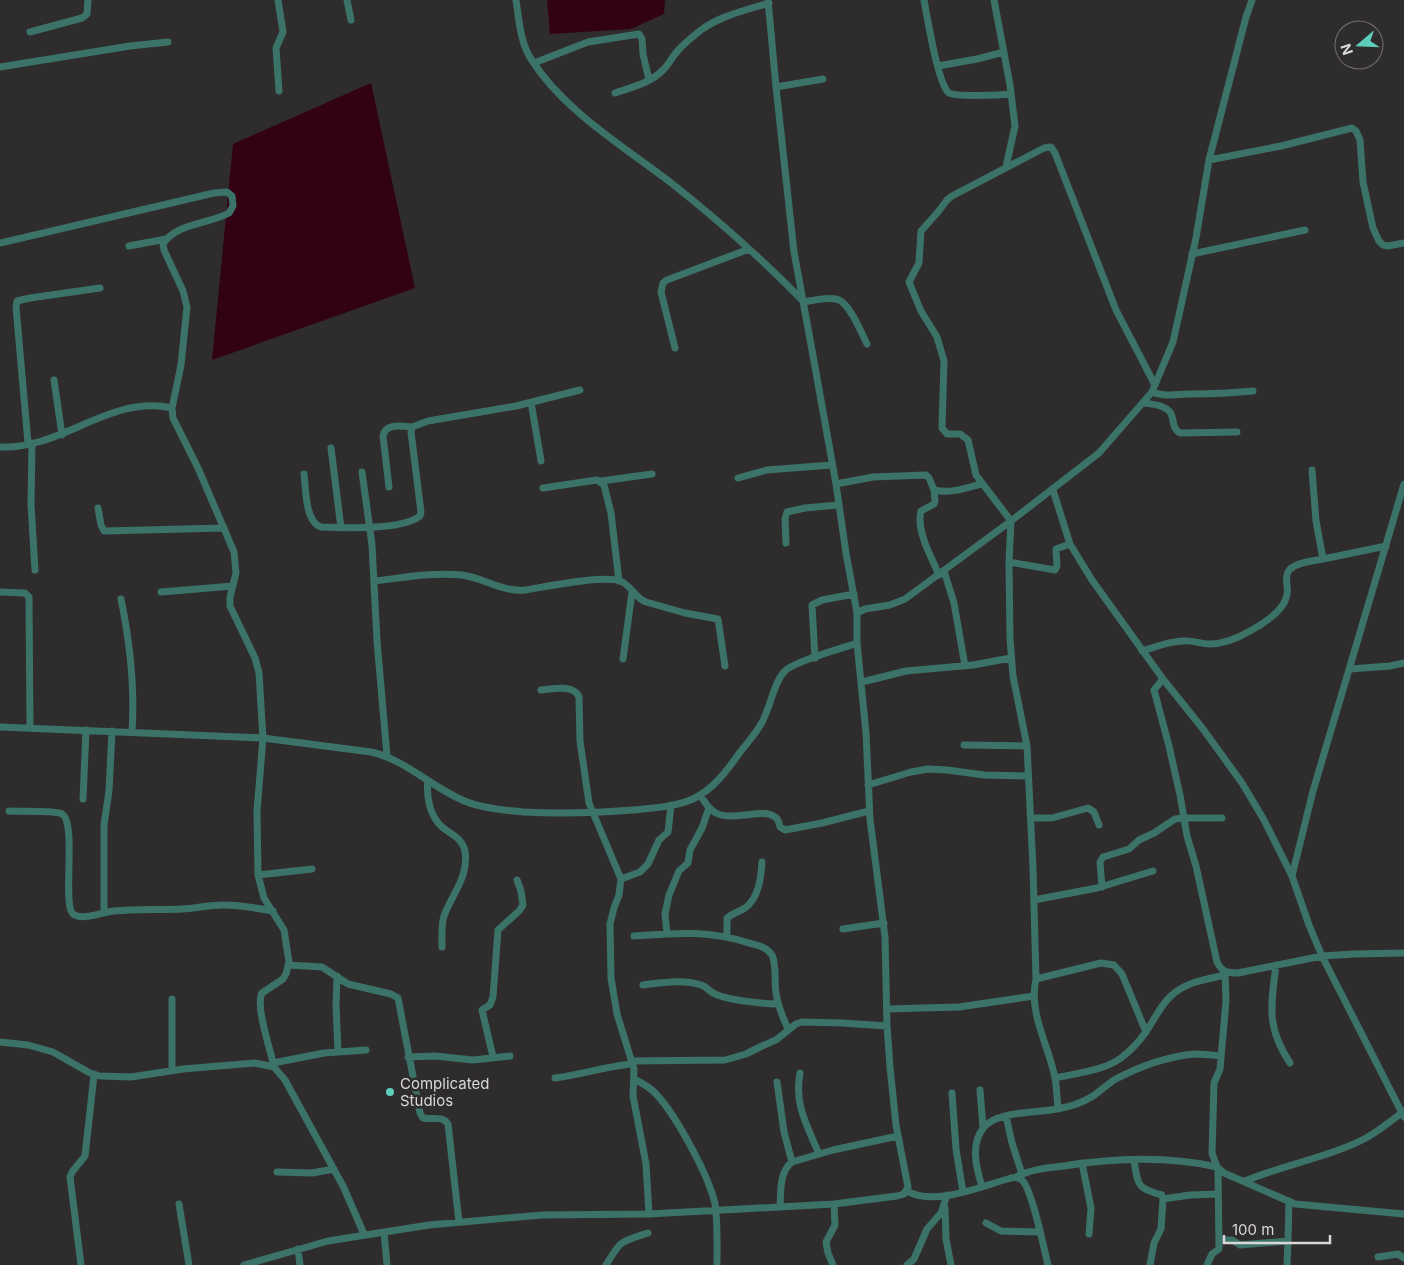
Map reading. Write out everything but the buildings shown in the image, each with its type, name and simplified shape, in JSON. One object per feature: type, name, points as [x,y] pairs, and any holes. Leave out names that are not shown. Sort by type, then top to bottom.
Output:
[{"type":"street","points":[[30,32],[82,18],[86,14],[88,0]]},
{"type":"street","points":[[278,0],[284,32],[276,48],[279,91]]},
{"type":"street","points":[[347,0],[351,20]]},
{"type":"street","points":[[516,0],[526,50],[551,85],[577,110],[678,189],[749,249],[804,302]]},
{"type":"street","points":[[924,0],[938,66],[944,85],[950,93],[956,95],[1011,94]]},
{"type":"street","points":[[994,0],[1011,94],[1015,132],[1007,155],[1006,167]]},
{"type":"street","points":[[857,613],[865,609],[896,603],[917,591],[1053,490],[1100,453],[1154,388],[1173,342],[1196,238],[1209,160],[1252,0]]},
{"type":"street","points":[[615,92],[649,80],[664,69],[675,53],[708,26],[768,1],[794,252],[857,613],[869,811],[873,855],[884,923],[887,1026],[898,1136],[907,1181],[907,1191]]},
{"type":"street","points":[[534,63],[588,42],[639,34],[642,39],[643,54],[649,80]]},
{"type":"street","points":[[0,67],[130,46],[168,42]]},
{"type":"street","points":[[938,66],[1004,52]]},
{"type":"street","points":[[776,87],[823,79]]},
{"type":"street","points":[[1209,160],[1281,146],[1352,128],[1356,131],[1360,140],[1363,182],[1376,235],[1383,245],[1404,243]]},
{"type":"street","points":[[1058,1109],[1055,1078],[1039,1024],[1033,990],[1036,979],[1032,818],[1027,746],[1011,658],[1009,562],[1011,521],[981,484],[974,469],[968,440],[960,434],[946,434],[943,431],[944,361],[937,337],[921,311],[909,282],[918,264],[920,235],[923,227],[952,196],[1044,148],[1051,147],[1116,310],[1154,388],[1168,396],[1217,395],[1253,391]]},
{"type":"street","points":[[0,243],[214,193],[227,192],[232,196],[233,206],[229,213],[182,230],[166,239],[129,246]]},
{"type":"street","points":[[1192,254],[1305,230]]},
{"type":"street","points":[[166,239],[163,244],[164,250],[183,291],[187,307],[186,330],[178,382],[172,406],[177,427],[198,468],[234,552],[236,573],[230,597],[230,606],[255,658],[259,673],[263,738],[257,811],[258,874],[264,898],[284,930],[288,965],[283,978],[260,996],[261,1012],[274,1065],[334,1169],[364,1234]]},
{"type":"street","points":[[675,348],[661,292],[663,283],[749,249]]},
{"type":"street","points":[[35,570],[30,443],[16,308],[17,301],[100,288]]},
{"type":"street","points":[[804,302],[833,298],[842,301],[848,308],[868,344]]},
{"type":"street","points":[[54,380],[62,434]]},
{"type":"street","points":[[389,487],[383,436],[386,429],[396,426],[412,427],[428,421],[484,412],[580,390]]},
{"type":"street","points":[[531,402],[541,461]]},
{"type":"street","points":[[1143,403],[1166,409],[1171,416],[1174,428],[1180,433],[1237,432]]},
{"type":"street","points":[[0,447],[30,443],[62,434],[124,408],[172,406]]},
{"type":"street","points":[[304,474],[312,521],[316,525],[321,527],[370,528],[412,520],[420,516],[421,512],[411,432],[412,427]]},
{"type":"street","points":[[331,448],[341,528]]},
{"type":"street","points":[[738,478],[767,470],[832,465]]},
{"type":"street","points":[[1312,470],[1316,521],[1323,559]]},
{"type":"street","points":[[362,472],[370,528],[387,756]]},
{"type":"street","points":[[543,488],[592,480],[601,481],[652,474]]},
{"type":"street","points":[[836,484],[873,477],[926,476],[928,478],[934,490],[935,503],[921,511],[920,518],[924,539],[942,573],[954,602],[965,666]]},
{"type":"street","points":[[601,481],[606,490],[611,513],[619,580]]},
{"type":"street","points":[[934,490],[952,491],[981,484]]},
{"type":"street","points":[[1292,876],[1313,791],[1404,484]]},
{"type":"street","points":[[1053,490],[1070,544],[1092,580],[1142,651],[1203,729],[1242,783],[1264,820],[1292,876],[1322,956],[1403,1114],[1364,1139],[1245,1181]]},
{"type":"street","points":[[786,543],[785,518],[788,512],[805,508],[838,505]]},
{"type":"street","points":[[98,508],[100,525],[104,531],[224,528]]},
{"type":"street","points":[[1009,562],[1054,570],[1057,566],[1056,549],[1070,544]]},
{"type":"street","points":[[1142,651],[1168,643],[1183,641],[1212,644],[1225,642],[1247,633],[1267,620],[1285,601],[1288,594],[1287,575],[1291,568],[1323,559],[1386,546]]},
{"type":"street","points":[[374,581],[447,574],[484,580],[511,590],[619,580],[640,600],[685,613],[718,619],[725,666]]},
{"type":"street","points":[[161,592],[233,586]]},
{"type":"street","points":[[0,592],[25,593],[29,597],[30,728]]},
{"type":"street","points":[[623,659],[632,592]]},
{"type":"street","points":[[815,658],[812,605],[822,600],[854,594]]},
{"type":"street","points":[[121,599],[131,657],[134,708],[132,732]]},
{"type":"street","points":[[0,727],[263,738],[370,752],[387,756],[461,799],[483,807],[522,812],[592,814],[671,805],[700,795],[724,773],[759,728],[783,673],[789,668],[858,644]]},
{"type":"street","points":[[862,682],[906,671],[965,666],[1011,658]]},
{"type":"street","points":[[1350,669],[1404,663]]},
{"type":"street","points":[[1163,679],[1154,690],[1169,746],[1187,836],[1196,866],[1217,962],[1225,973],[1226,1001],[1221,1056],[1219,1072],[1214,1083],[1212,1153],[1217,1168],[1219,1251],[1212,1254],[1207,1265]]},
{"type":"street","points":[[541,690],[567,689],[574,690],[577,693],[579,698],[579,724],[583,765],[589,803],[620,879],[619,895],[610,924],[611,978],[616,1014],[632,1062],[635,1113],[648,1178],[649,1214]]},
{"type":"street","points":[[83,799],[86,730]]},
{"type":"street","points":[[104,912],[105,818],[109,791],[112,731]]},
{"type":"street","points":[[964,745],[1027,746]]},
{"type":"street","points":[[868,785],[928,769],[984,775],[1028,776]]},
{"type":"street","points":[[428,781],[428,798],[436,820],[442,827],[461,840],[465,854],[464,876],[444,916],[442,947]]},
{"type":"street","points":[[700,795],[715,813],[730,817],[759,814],[773,815],[777,818],[780,828],[785,830],[869,811]]},
{"type":"street","points":[[620,879],[640,872],[648,864],[659,840],[668,832],[671,805]]},
{"type":"street","points":[[667,934],[665,914],[671,889],[679,871],[688,863],[690,850],[702,828],[709,808]]},
{"type":"street","points":[[1032,818],[1052,818],[1088,808],[1094,812],[1099,825]]},
{"type":"street","points":[[10,811],[50,812],[65,816],[67,823],[69,904],[71,913],[80,916],[104,912],[184,909],[222,905],[238,905],[272,911]]},
{"type":"street","points":[[1102,887],[1100,862],[1103,857],[1129,849],[1139,840],[1154,833],[1171,821],[1184,818],[1222,818]]},
{"type":"street","points":[[728,936],[727,918],[751,903],[758,886],[762,862]]},
{"type":"street","points":[[258,874],[312,869]]},
{"type":"street","points":[[1034,900],[1102,887],[1153,872]]},
{"type":"street","points":[[493,1058],[482,1010],[490,1005],[493,997],[498,930],[520,911],[523,905],[517,880]]},
{"type":"street","points":[[843,929],[864,924],[884,923]]},
{"type":"street","points":[[634,936],[704,933],[728,936],[760,946],[771,953],[774,960],[778,1004],[788,1029]]},
{"type":"street","points":[[1055,1078],[1100,1068],[1119,1059],[1146,1032],[1173,994],[1192,983],[1225,973],[1238,973],[1322,956],[1404,954]]},
{"type":"street","points":[[1036,979],[1101,963],[1114,965],[1122,974],[1146,1032]]},
{"type":"street","points":[[288,965],[322,967],[348,984],[391,994],[398,998],[408,1057],[422,1117],[425,1119],[444,1119],[448,1124],[459,1222]]},
{"type":"street","points":[[1276,965],[1271,1007],[1272,1024],[1276,1039],[1290,1062]]},
{"type":"street","points":[[337,976],[338,1051]]},
{"type":"street","points":[[643,985],[669,982],[696,984],[704,986],[714,994],[754,1003],[778,1004]]},
{"type":"street","points":[[887,1010],[959,1007],[1034,996]]},
{"type":"street","points":[[172,999],[172,1070]]},
{"type":"street","points":[[555,1078],[583,1074],[632,1062],[725,1060],[776,1040],[788,1029],[802,1022],[887,1026]]},
{"type":"street","points":[[0,1042],[28,1045],[53,1052],[94,1075],[121,1077],[172,1070],[255,1063],[274,1065],[338,1051],[366,1050]]},
{"type":"street","points":[[983,1128],[994,1120],[1006,1116],[1058,1109],[1081,1102],[1137,1068],[1195,1054],[1221,1056]]},
{"type":"street","points":[[408,1057],[435,1056],[473,1060],[510,1056]]},
{"type":"street","points":[[800,1073],[798,1090],[800,1106],[819,1154]]},
{"type":"street","points":[[81,1265],[70,1178],[72,1172],[85,1156],[94,1075]]},
{"type":"street","points":[[634,1079],[646,1084],[656,1093],[678,1126],[711,1190],[716,1211],[717,1265]]},
{"type":"street","points":[[778,1082],[784,1132],[792,1162]]},
{"type":"street","points":[[980,1090],[983,1128],[975,1148],[982,1186]]},
{"type":"street","points":[[952,1093],[956,1149],[963,1192]]},
{"type":"street","points":[[1006,1116],[1019,1176],[1029,1193],[1048,1265]]},
{"type":"street","points":[[780,1207],[783,1176],[785,1170],[792,1162],[898,1136]]},
{"type":"street","points":[[907,1191],[920,1196],[947,1195],[1038,1170],[1082,1163],[1134,1160],[1196,1162],[1217,1168],[1295,1204],[1404,1214]]},
{"type":"street","points":[[1134,1160],[1140,1186],[1145,1190],[1162,1195],[1163,1199],[1161,1229],[1154,1243],[1150,1265]]},
{"type":"street","points":[[1082,1163],[1091,1208],[1089,1234]]},
{"type":"street","points":[[277,1172],[312,1173],[334,1169]]},
{"type":"street","points":[[244,1265],[328,1241],[364,1234],[459,1222],[542,1215],[649,1214],[834,1204],[897,1196],[907,1191]]},
{"type":"street","points":[[1163,1199],[1190,1195],[1218,1194]]},
{"type":"street","points":[[907,1265],[914,1259],[927,1229],[942,1213],[947,1195]]},
{"type":"street","points":[[1287,1265],[1289,1202]]},
{"type":"street","points":[[179,1204],[189,1265]]},
{"type":"street","points":[[833,1265],[826,1242],[834,1225],[834,1204]]},
{"type":"street","points":[[944,1207],[946,1239],[951,1265]]},
{"type":"street","points":[[986,1223],[1001,1231],[1040,1232]]},
{"type":"street","points":[[384,1232],[387,1265]]},
{"type":"street","points":[[606,1265],[621,1242],[648,1233]]},
{"type":"street","points":[[1219,1240],[1232,1240],[1240,1245],[1288,1241]]},
{"type":"street","points":[[298,1249],[300,1265]]},
{"type":"street","points":[[1378,1256],[1398,1254],[1404,1258]]},
{"type":"shaded area","points":[[547,0],[665,0],[664,14],[631,29],[550,34]]},
{"type":"shaded area","points":[[371,83],[415,288],[212,360],[233,144]]},
{"type":"place","name":"Complicated Studios","points":[[390,1092]]}]
